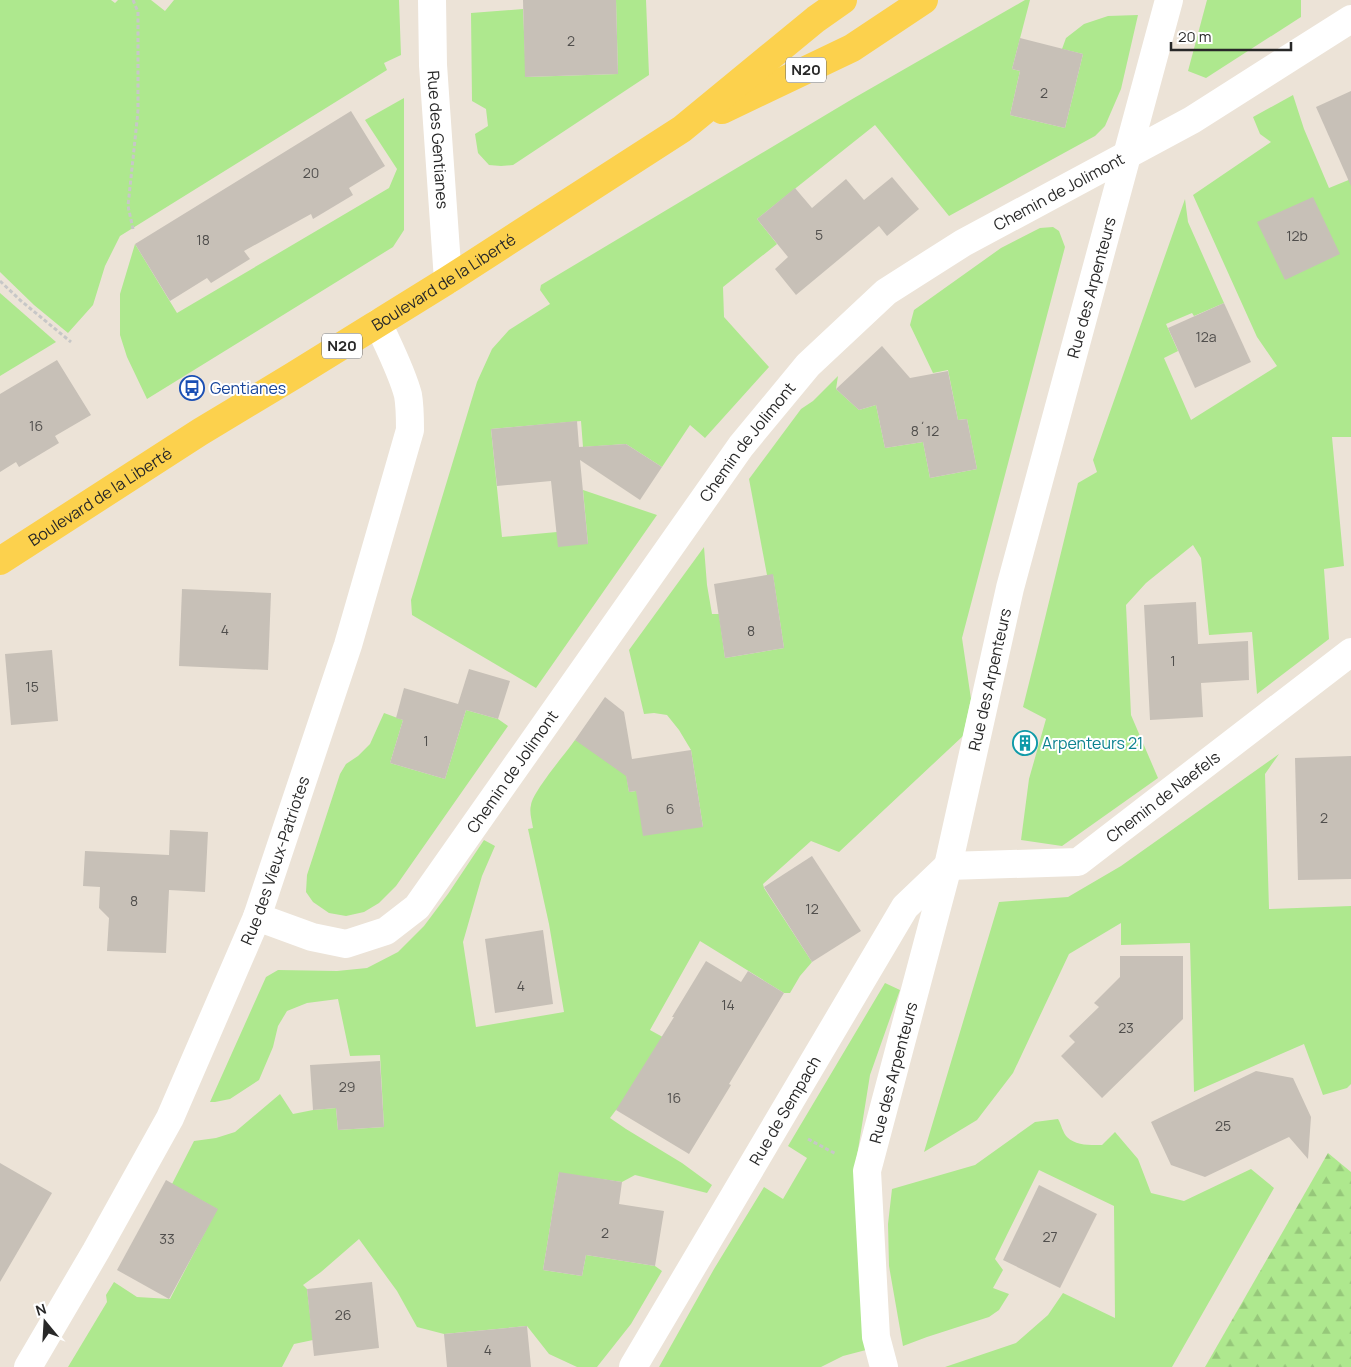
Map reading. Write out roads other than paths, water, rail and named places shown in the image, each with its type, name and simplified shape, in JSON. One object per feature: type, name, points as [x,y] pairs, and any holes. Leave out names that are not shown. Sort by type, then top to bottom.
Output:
[{"type":"main road","name":"Boulevard de la Liberté","points":[[0,560],[200,432],[448,280],[682,129],[816,19],[843,0]]},
{"type":"main road","name":"Boulevard de la Liberté","points":[[682,129],[852,48],[924,0]]},
{"type":"street","name":"Rue des Gentianes","points":[[432,0],[433,65],[448,280]]},
{"type":"street","name":"Rue des Arpenteurs","points":[[884,1367],[876,1337],[867,1171],[948,866],[1010,588],[1169,0]]},
{"type":"street","name":"Chemin de Jolimont","points":[[256,917],[312,937],[346,944],[386,931],[417,906],[741,446],[808,365],[886,292],[963,243],[1192,120],[1351,19]]},
{"type":"street","name":"Rue des Vieux-Patriotes","points":[[28,1367],[96,1251],[170,1118],[256,917],[348,645],[410,430],[408,395],[378,323]]},
{"type":"street","name":"Chemin de Naefels","points":[[948,866],[1078,862],[1351,652]]},
{"type":"street","name":"Rue de Sempach","points":[[633,1367],[905,906],[948,866]]},
{"type":"place","name":"Gentianes","points":[[192,388]]},
{"type":"place","name":"Arpenteurs 21","points":[[1025,743]]}]
